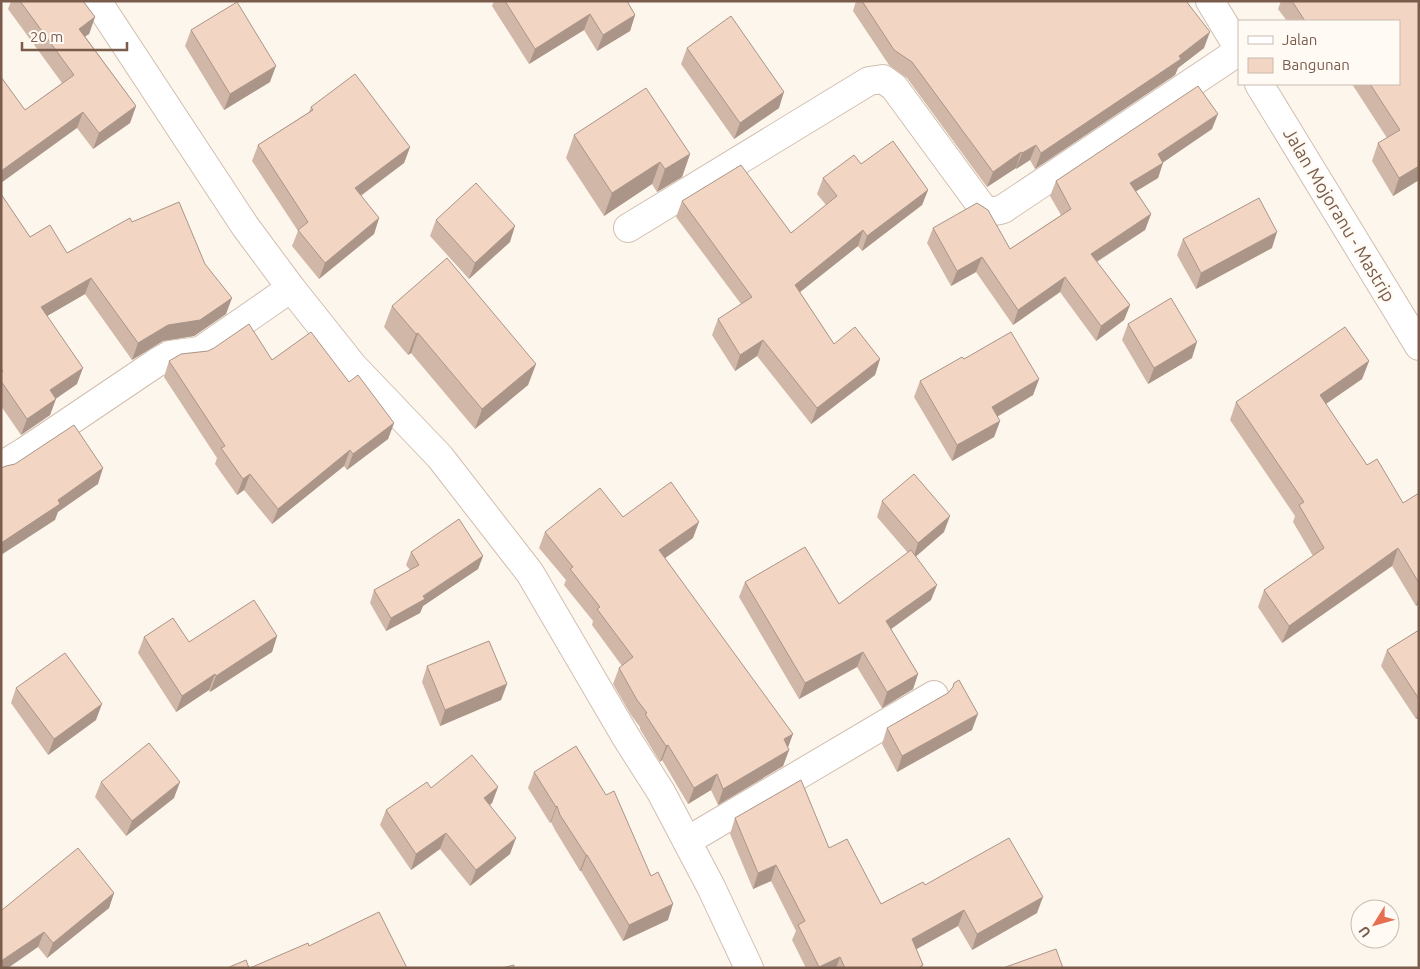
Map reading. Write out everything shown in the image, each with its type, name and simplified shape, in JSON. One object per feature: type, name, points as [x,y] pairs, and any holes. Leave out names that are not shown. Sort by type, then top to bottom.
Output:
[{"type":"street","points":[[97,1],[245,226],[291,288],[353,366],[440,457],[530,573],[626,737],[661,792],[711,887],[749,968]]},
{"type":"street","points":[[1210,1],[1238,48]]},
{"type":"street","points":[[628,228],[869,81],[883,79],[894,87],[982,207],[990,212],[1003,209],[1238,51]]},
{"type":"street","name":"Jalan Mojoranu - Mastrip","points":[[1261,85],[1419,346]]},
{"type":"street","points":[[1,466],[156,363],[170,355],[200,352],[291,288]]},
{"type":"street","points":[[687,841],[934,695]]},
{"type":"building","points":[[20,1],[83,1],[95,17],[79,29],[136,106],[99,133],[83,112],[1,171],[1,77],[25,110],[74,75]]},
{"type":"building","points":[[505,1],[627,1],[635,15],[603,35],[590,14],[535,49]]},
{"type":"building","points":[[862,1],[1186,1],[1210,32],[1179,56],[1181,59],[1041,153],[1036,145],[1021,152],[993,172],[912,62],[894,50]]},
{"type":"building","points":[[1292,1],[1419,1],[1419,166],[1399,178],[1378,143],[1400,130],[1371,85],[1400,85],[1400,20],[1304,20]]},
{"type":"building","points":[[237,2],[276,66],[230,94],[191,30]]},
{"type":"building","points":[[731,16],[784,92],[740,123],[687,48]]},
{"type":"building","points":[[355,74],[410,147],[355,188],[379,218],[325,263],[298,230],[308,222],[258,145],[313,110],[311,107]]},
{"type":"building","points":[[1198,86],[1218,114],[1158,154],[1163,163],[1130,183],[1151,214],[1091,254],[1130,305],[1101,326],[1065,277],[1018,310],[982,257],[957,271],[933,228],[977,203],[988,210],[1010,249],[1071,209],[1056,181]]},
{"type":"building","points":[[646,88],[690,154],[665,169],[660,162],[612,193],[574,135]]},
{"type":"building","points":[[893,141],[928,190],[867,236],[863,230],[795,285],[834,344],[855,327],[880,359],[817,408],[763,340],[740,355],[718,319],[752,297],[682,201],[741,165],[791,233],[837,196],[823,178],[854,155],[861,164]]},
{"type":"building","points":[[476,183],[515,226],[475,263],[436,220]]},
{"type":"building","points":[[1,194],[30,237],[50,225],[67,253],[130,218],[132,222],[179,202],[205,264],[232,298],[200,320],[168,325],[138,343],[91,278],[41,307],[83,368],[50,390],[56,399],[27,419],[1,381],[1,372],[3,371],[1,369]]},
{"type":"building","points":[[1259,198],[1277,232],[1201,273],[1183,239]]},
{"type":"building","points":[[447,258],[536,364],[482,409],[418,333],[416,334],[392,306]]},
{"type":"building","points":[[1171,298],[1197,342],[1154,368],[1128,324]]},
{"type":"building","points":[[249,324],[272,360],[311,332],[349,382],[358,375],[394,423],[353,454],[350,450],[278,509],[250,474],[243,479],[221,448],[225,446],[169,361],[181,354],[208,351]]},
{"type":"building","points":[[1345,327],[1369,361],[1320,395],[1367,465],[1377,459],[1403,503],[1419,493],[1419,583],[1398,548],[1289,626],[1264,590],[1324,548],[1299,505],[1304,502],[1236,402]]},
{"type":"building","points":[[1011,332],[1039,379],[992,407],[1000,421],[957,445],[920,381]]},
{"type":"building","points":[[74,425],[103,468],[58,500],[60,504],[1,543],[1,468],[15,464]]},
{"type":"building","points":[[914,474],[950,516],[918,543],[882,501]]},
{"type":"building","points":[[671,482],[699,522],[659,550],[793,734],[784,739],[789,750],[723,789],[717,774],[694,788],[668,745],[666,746],[645,714],[647,713],[637,700],[619,668],[633,657],[597,609],[600,607],[570,569],[573,567],[545,532],[600,488],[623,517]]},
{"type":"building","points":[[459,519],[483,556],[423,596],[425,599],[391,618],[374,590],[419,565],[411,552]]},
{"type":"building","points":[[805,547],[839,604],[911,550],[937,585],[886,621],[918,674],[887,692],[863,652],[805,683],[745,582]]},
{"type":"building","points":[[254,600],[277,636],[182,696],[144,637],[173,618],[189,642]]},
{"type":"building","points":[[1419,630],[1419,699],[1387,650]]},
{"type":"building","points":[[489,641],[507,684],[445,710],[427,666]]},
{"type":"building","points":[[65,653],[102,704],[54,739],[16,688]]},
{"type":"building","points":[[959,680],[978,714],[902,756],[887,728],[948,693],[954,683]]},
{"type":"building","points":[[149,743],[180,782],[132,821],[101,782]]},
{"type":"building","points":[[576,746],[606,795],[614,791],[651,876],[658,872],[673,904],[629,925],[587,855],[560,815],[557,806],[534,772]]},
{"type":"building","points":[[472,755],[498,787],[484,798],[516,838],[476,870],[446,833],[416,854],[386,810],[427,782],[431,788]]},
{"type":"building","points":[[801,780],[829,848],[847,839],[881,904],[923,882],[925,885],[1009,838],[1043,897],[977,934],[964,910],[912,939],[923,965],[918,968],[845,968],[840,957],[819,967],[798,925],[805,921],[776,865],[758,873],[735,818]]},
{"type":"building","points":[[78,848],[114,893],[53,943],[44,932],[1,961],[1,909]]},
{"type":"building","points":[[379,912],[407,968],[250,968],[308,943],[309,946]]},
{"type":"building","points":[[1056,949],[1063,968],[1003,968]]},
{"type":"building","points":[[246,960],[249,968],[227,968]]},
{"type":"building","points":[[514,965],[514,968],[502,968]]}]
